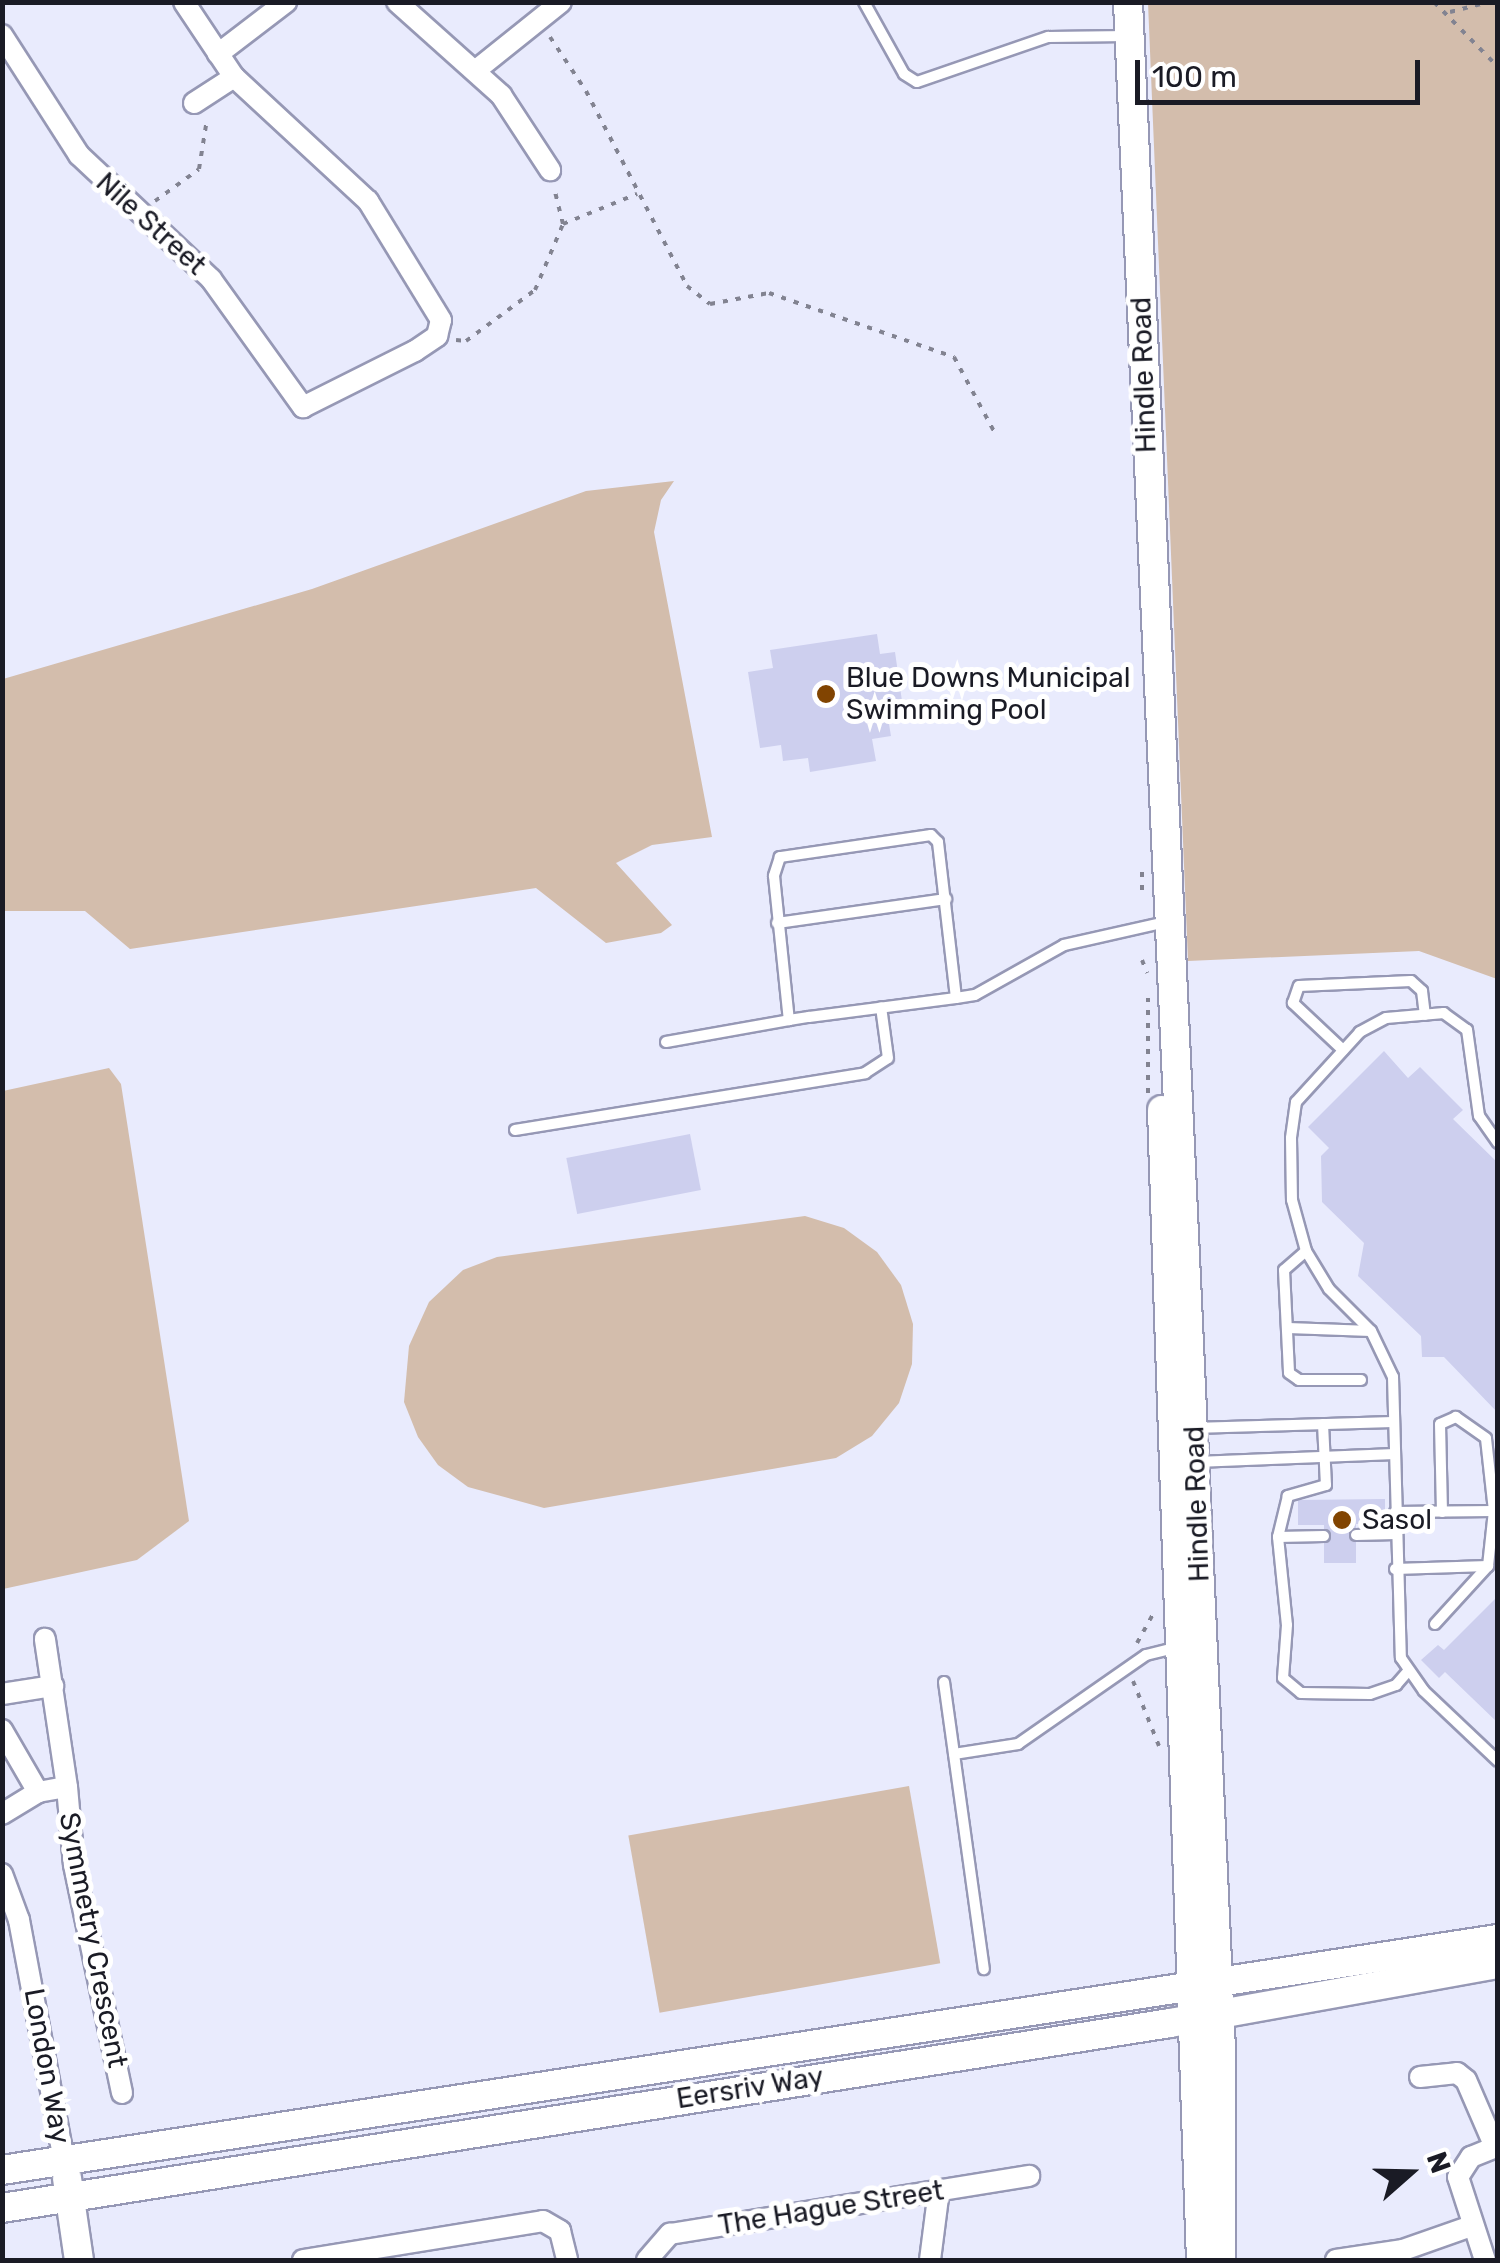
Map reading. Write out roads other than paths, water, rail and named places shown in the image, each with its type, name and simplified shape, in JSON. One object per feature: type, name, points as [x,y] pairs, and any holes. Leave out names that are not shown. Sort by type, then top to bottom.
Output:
[{"type":"main road","name":"Hindle Road","points":[[1128,2],[1205,1981],[1221,2260]]},
{"type":"main road","name":"Hindle Road","points":[[1184,1462],[1180,1647],[1205,1981]]},
{"type":"main road","name":"Eersriv Way","points":[[2,2170],[1205,1981],[1498,1939]]},
{"type":"main road","name":"Eersriv Way","points":[[2,2208],[1207,2017],[1498,1964]]},
{"type":"main road","name":"Hindle Road","points":[[1201,2260],[1207,2017]]},
{"type":"main road","name":"London Way","points":[[64,2160],[79,2260]]},
{"type":"street","points":[[184,2],[234,78],[194,103]]},
{"type":"street","points":[[218,54],[286,2]]},
{"type":"street","points":[[397,2],[512,108],[550,170]]},
{"type":"street","points":[[531,2],[542,23]]},
{"type":"street","points":[[475,72],[542,23],[562,2]]},
{"type":"street","name":"Nile Street","points":[[2,35],[79,155],[220,289],[303,407],[434,338],[439,314],[368,201],[234,78]]},
{"type":"street","name":"Symmetry Crescent","points":[[45,1639],[74,1865],[122,2093]]},
{"type":"street","points":[[2,1694],[53,1686]]},
{"type":"street","name":"Symmetry Crescent","points":[[2,1730],[38,1792]]},
{"type":"street","name":"Symmetry Crescent","points":[[2,1814],[38,1792],[66,1787]]},
{"type":"street","name":"London Way","points":[[2,1874],[19,1920],[64,2160]]},
{"type":"street","points":[[1420,2077],[1457,2074],[1466,2080],[1496,2146],[1460,2170],[1471,2226],[1484,2260]]},
{"type":"street","name":"The Hague Street","points":[[647,2260],[670,2234],[1029,2176]]},
{"type":"street","points":[[930,2260],[939,2190]]},
{"type":"street","points":[[302,2260],[543,2221],[560,2231],[567,2260]]},
{"type":"street","points":[[1336,2260],[1403,2250],[1471,2226]]},
{"type":"lane","points":[[864,2],[904,74],[917,82],[1048,37],[1129,36]]},
{"type":"lane","points":[[789,1020],[774,876],[786,851],[931,834],[946,899],[956,998]]},
{"type":"lane","points":[[777,923],[946,899]]},
{"type":"lane","points":[[666,1042],[789,1020],[956,998],[1003,984],[1064,945],[1165,922]]},
{"type":"lane","points":[[1343,1050],[1293,1003],[1300,986],[1411,980],[1422,991],[1425,1015]]},
{"type":"lane","points":[[515,1130],[865,1073],[888,1058],[881,1008]]},
{"type":"lane","points":[[1498,1144],[1479,1116],[1467,1030],[1444,1013],[1375,1021],[1296,1102],[1292,1200],[1306,1252],[1329,1288],[1371,1331],[1392,1378],[1396,1638],[1408,1671],[1498,1761]]},
{"type":"lane","points":[[1306,1252],[1285,1266],[1292,1378],[1360,1380]]},
{"type":"lane","points":[[1288,1328],[1371,1331]]},
{"type":"lane","points":[[1435,1624],[1488,1566],[1494,1511],[1486,1438],[1456,1417],[1440,1424],[1442,1512]]},
{"type":"lane","points":[[1183,1428],[1393,1422]]},
{"type":"lane","points":[[1323,1424],[1326,1485],[1288,1496],[1278,1536],[1286,1684],[1300,1694],[1370,1694],[1396,1685],[1408,1671]]},
{"type":"lane","points":[[1184,1462],[1395,1454]]},
{"type":"lane","points":[[1395,1512],[1494,1511]]},
{"type":"lane","points":[[1356,1535],[1396,1534]]},
{"type":"lane","points":[[1278,1536],[1324,1536]]},
{"type":"lane","points":[[1396,1569],[1488,1566]]},
{"type":"lane","points":[[954,1754],[1018,1744],[1146,1655],[1180,1647]]},
{"type":"lane","points":[[944,1682],[984,1969]]},
{"type":"place","name":"Blue Downs Municipal Swimming Pool","points":[[826,694]]},
{"type":"place","name":"Sasol","points":[[1342,1520]]}]
